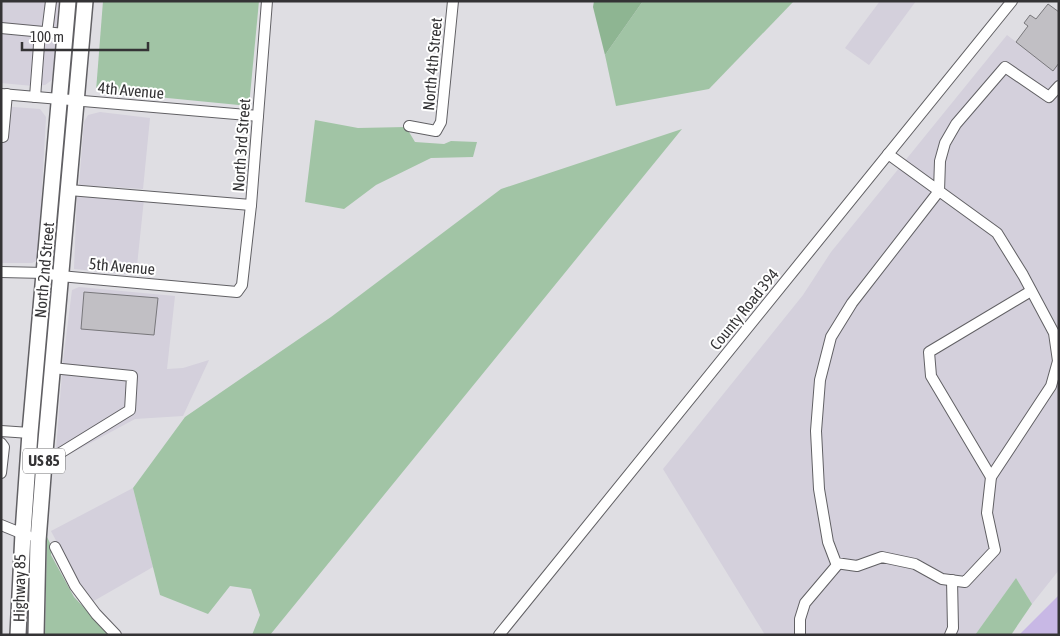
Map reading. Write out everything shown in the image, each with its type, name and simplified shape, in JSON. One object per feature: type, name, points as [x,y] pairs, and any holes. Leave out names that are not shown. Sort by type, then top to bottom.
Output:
[{"type":"highway","name":"North 2nd Street","points":[[23,533],[68,1]]},
{"type":"highway","name":"North 2nd Street","points":[[38,541],[60,276],[86,1]]},
{"type":"highway","name":"Highway 85","points":[[18,635],[23,533]]},
{"type":"highway","name":"Highway 85","points":[[36,635],[38,541]]},
{"type":"street","points":[[34,97],[43,32],[51,1]]},
{"type":"street","name":"North 3rd Street","points":[[239,291],[242,285],[251,205],[267,1]]},
{"type":"street","name":"North 4th Street","points":[[409,126],[436,131],[441,122],[453,1]]},
{"type":"street","name":"County Road 394","points":[[498,635],[1012,1]]},
{"type":"street","points":[[1,28],[65,34]]},
{"type":"street","points":[[888,154],[938,191],[997,233],[1054,333],[1058,361],[1051,386],[991,476],[987,513],[995,550],[964,582],[942,579],[915,564],[882,557],[857,566],[836,563],[828,542],[818,489],[816,431],[820,380],[831,337],[852,302],[938,191],[940,161],[945,143],[956,124],[1005,67],[1049,97],[1059,86]]},
{"type":"street","points":[[3,137],[4,94]]},
{"type":"street","name":"4th Avenue","points":[[4,94],[258,116]]},
{"type":"street","points":[[69,190],[251,205]]},
{"type":"street","name":"5th Avenue","points":[[1,272],[45,273],[60,276],[239,291]]},
{"type":"street","points":[[991,476],[931,376],[929,352],[1031,291]]},
{"type":"street","points":[[44,462],[130,410],[132,376],[52,368]]},
{"type":"street","points":[[1,432],[30,433]]},
{"type":"street","points":[[1,443],[4,447],[2,472]]},
{"type":"street","points":[[1,525],[38,541]]},
{"type":"street","points":[[55,548],[75,586],[96,614],[116,635]]},
{"type":"street","points":[[800,635],[800,619],[806,603],[838,564]]},
{"type":"street","points":[[950,635],[953,628],[952,580]]},
{"type":"shaded area","points":[[1,1],[59,1],[52,80],[45,85],[33,86],[1,83]]},
{"type":"shaded area","points":[[880,1],[916,1],[869,65],[845,48]]},
{"type":"shaded area","points":[[1007,35],[1053,70],[1059,63],[1059,570],[1032,604],[1016,578],[975,635],[765,635],[663,469],[803,295],[831,252]]},
{"type":"shaded area","points":[[1,106],[40,109],[46,117],[38,260],[32,263],[1,263]]},
{"type":"shaded area","points":[[100,112],[150,118],[143,189],[79,185],[84,122],[88,115]]},
{"type":"shaded area","points":[[77,194],[144,199],[136,275],[74,269]]},
{"type":"shaded area","points":[[79,287],[175,296],[167,369],[183,368],[209,360],[183,416],[135,419],[55,462],[63,361],[72,290]]},
{"type":"shaded area","points":[[133,488],[153,567],[92,602],[78,582],[51,531]]},
{"type":"shaded area","points":[[1059,595],[1059,635],[1019,635]]},
{"type":"green space","points":[[103,1],[259,1],[249,106],[96,91]]},
{"type":"green space","points":[[594,1],[643,1],[605,55],[593,7]]},
{"type":"green space","points":[[643,1],[794,1],[709,89],[616,106],[605,55]]},
{"type":"green space","points":[[315,120],[358,128],[406,127],[415,142],[444,144],[451,141],[477,142],[473,157],[431,158],[376,185],[344,209],[305,202]]},
{"type":"green space","points":[[682,129],[270,635],[252,635],[260,615],[251,589],[230,586],[208,614],[160,595],[133,488],[185,417],[331,317],[501,189]]},
{"type":"green space","points":[[47,537],[52,547],[51,555],[74,597],[110,635],[45,635]]},
{"type":"green space","points":[[1016,578],[1032,604],[1011,635],[975,635]]},
{"type":"building","points":[[1048,4],[1059,12],[1059,63],[1053,71],[1016,42],[1028,26],[1024,23],[1030,15],[1036,19]]},
{"type":"building","points":[[84,292],[158,298],[154,335],[81,329]]}]
